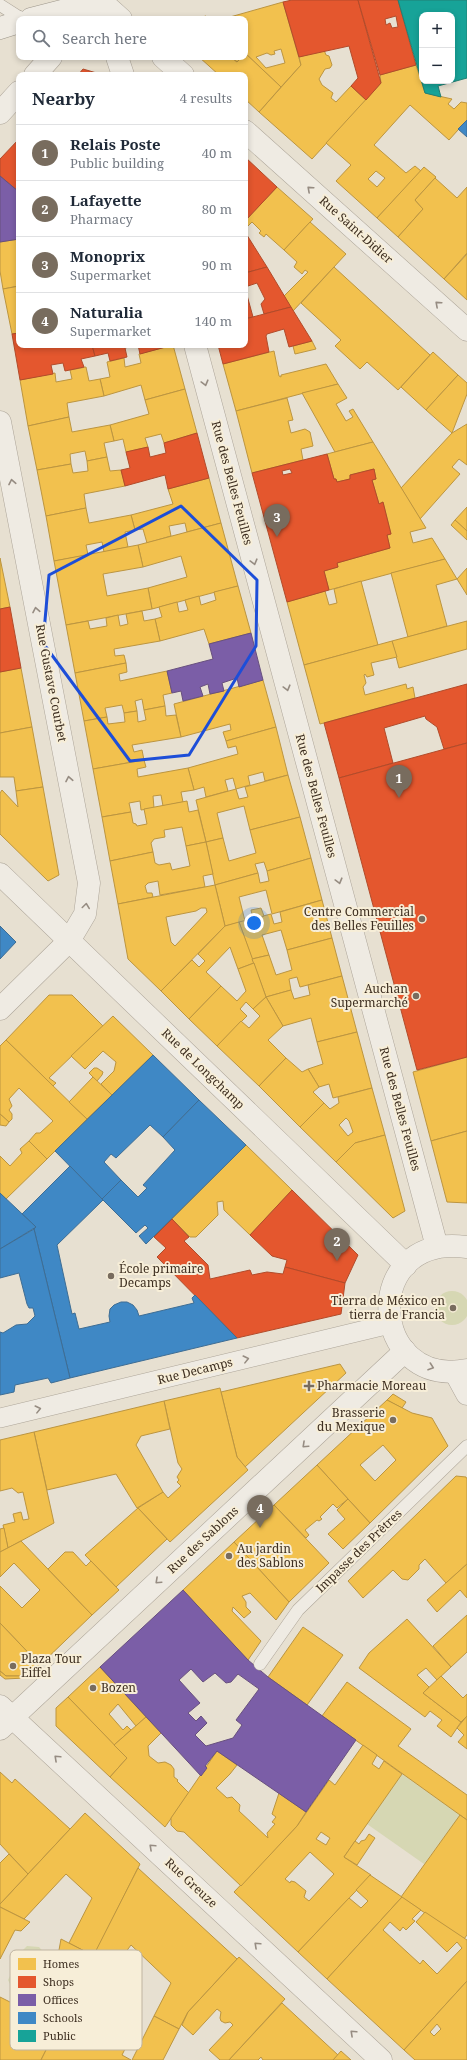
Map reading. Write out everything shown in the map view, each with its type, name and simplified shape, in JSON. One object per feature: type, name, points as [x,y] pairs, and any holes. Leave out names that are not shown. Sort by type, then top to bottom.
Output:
[{"type":"street","points":[[45,16],[103,4]]},
{"type":"street","points":[[89,16],[103,4]]},
{"type":"street","points":[[103,4],[117,16]]},
{"type":"street","points":[[0,28],[16,23]]},
{"type":"street","points":[[38,72],[48,60]]},
{"type":"street","points":[[118,60],[122,72]]},
{"type":"street","points":[[166,60],[180,72]]},
{"type":"street","points":[[0,113],[16,95]]},
{"type":"street","name":"Rue Saint-Didier","points":[[248,134],[467,330]]},
{"type":"street","name":"Rue des Belles Feuilles","points":[[196,348],[438,1247]]},
{"type":"street","name":"Rue Gustave Courbet","points":[[0,422],[89,883],[85,914],[69,941],[0,1009]]},
{"type":"street","name":"Rue de Longchamp","points":[[0,874],[406,1265]]},
{"type":"street","points":[[467,1247],[453,1245],[438,1247],[420,1254],[406,1265],[396,1278],[390,1293],[388,1308],[390,1324],[396,1338],[405,1351],[428,1367],[461,1371],[467,1394]]},
{"type":"street","name":"Rue Decamps","points":[[0,1418],[390,1324]]},
{"type":"street","name":"Rue des Sablons","points":[[4,1717],[405,1351]]},
{"type":"street","name":"Rue Greuze","points":[[4,1717],[381,2060]]},
{"type":"lane","points":[[0,5],[17,16]]},
{"type":"lane","name":"Impasse des Prêtres","points":[[260,1664],[298,1610],[467,1446]]},
{"type":"highlighted area","points":[[181,506],[257,580],[256,646],[189,755],[130,761],[43,643],[49,575]]},
{"type":"green space","points":[[446,1292],[458,1292],[468,1302],[468,1314],[464,1320],[458,1324],[446,1324],[440,1320],[436,1314],[436,1302],[440,1296]]},
{"type":"green space","points":[[402,1774],[460,1815],[424,1864],[367,1824]]},
{"type":"green space","points":[[27,1946],[39,1947],[41,1950],[23,1950]]},
{"type":"building: Homes","points":[[283,2],[301,65],[281,87],[248,56],[248,16],[234,16]],"holes":[[[281,49],[285,63],[266,68],[256,57],[267,53],[271,55],[275,54],[274,51]]]},
{"type":"building: Homes","points":[[324,50],[326,55],[329,56],[332,65],[330,68],[325,69],[319,79],[322,85],[333,93],[331,98],[336,102],[351,86],[366,100],[312,159],[259,112],[301,65],[299,57]]},
{"type":"building: Homes","points":[[248,56],[281,87],[259,112],[248,102],[248,72],[216,72],[202,60],[235,60],[237,62],[239,60],[248,60]]},
{"type":"building: Homes","points":[[416,65],[419,74],[419,84],[422,84],[425,93],[452,99],[448,104],[454,109],[461,102],[467,103],[467,120],[449,140],[410,105],[374,145],[406,173],[415,166],[421,171],[377,218],[336,181],[351,165],[326,143],[381,83],[380,75]],"holes":[[[376,171],[385,178],[377,187],[368,179]]]},
{"type":"building: Homes","points":[[424,167],[436,177],[415,200],[423,209],[398,237],[377,218]]},
{"type":"building: Homes","points":[[435,178],[457,198],[467,187],[467,253],[444,279],[398,237],[423,209],[415,200]]},
{"type":"building: Homes","points":[[277,187],[313,219],[284,250],[266,234],[264,237],[259,233],[261,231],[252,222],[248,226],[248,218]]},
{"type":"building: Homes","points":[[310,222],[346,254],[293,311],[284,296],[308,272],[305,270],[302,274],[294,267],[297,262],[284,250]]},
{"type":"building: Homes","points":[[16,239],[16,287],[3,289],[0,271],[0,242]]},
{"type":"building: Homes","points":[[467,254],[467,300],[444,279]]},
{"type":"building: Homes","points":[[334,267],[430,355],[398,390],[367,362],[360,369],[335,346],[341,340],[301,303]]},
{"type":"building: Homes","points":[[16,287],[16,333],[12,334],[3,289]]},
{"type":"building: Homes","points":[[312,341],[316,349],[295,354],[293,346]]},
{"type":"building: Homes","points":[[162,348],[174,348],[185,389],[145,400],[141,385],[104,396],[100,379],[110,377],[107,362],[124,358],[125,367],[141,363],[139,354]]},
{"type":"building: Homes","points":[[274,351],[279,376],[281,377],[281,375],[326,364],[338,384],[236,411],[223,364]]},
{"type":"building: Homes","points":[[433,352],[458,375],[426,410],[401,387]]},
{"type":"building: Homes","points":[[86,367],[89,381],[100,379],[104,396],[67,403],[69,417],[28,426],[20,380],[55,373],[56,382],[72,379],[70,370]]},
{"type":"building: Homes","points":[[458,375],[467,383],[467,394],[452,433],[426,410]]},
{"type":"building: Homes","points":[[338,384],[347,398],[336,404],[346,421],[353,417],[349,411],[353,409],[373,442],[335,452],[302,393]]},
{"type":"building: Homes","points":[[185,389],[197,433],[164,443],[161,434],[145,438],[148,447],[126,452],[123,439],[114,441],[110,425],[149,414],[145,400]]},
{"type":"building: Homes","points":[[287,398],[293,420],[288,421],[291,433],[305,429],[310,432],[313,446],[301,449],[303,460],[252,473],[236,411]]},
{"type":"building: Homes","points":[[69,417],[72,432],[110,425],[114,441],[104,443],[107,457],[87,461],[85,451],[70,454],[71,464],[37,470],[28,426]]},
{"type":"building: Homes","points":[[467,424],[467,465],[459,459],[452,467],[460,474],[420,519],[401,488],[452,433]]},
{"type":"building: Homes","points":[[373,442],[426,528],[410,532],[413,543],[432,538],[445,559],[329,590],[324,571],[338,567],[337,563],[390,548],[387,535],[391,534],[383,502],[379,504],[372,480],[376,479],[374,469],[350,475],[350,479],[337,482],[336,479],[334,479],[327,454]]},
{"type":"building: Homes","points":[[107,457],[110,471],[121,470],[125,486],[84,494],[86,508],[46,516],[37,470],[71,464],[73,473],[88,471],[87,461]]},
{"type":"building: Homes","points":[[209,478],[221,523],[187,532],[185,523],[169,526],[171,536],[147,543],[143,529],[135,530],[131,515],[173,504],[168,489]]},
{"type":"building: Homes","points":[[467,507],[467,531],[455,520]]},
{"type":"building: Homes","points":[[86,508],[89,523],[131,515],[135,530],[125,532],[128,547],[104,552],[102,542],[86,545],[88,555],[54,561],[46,516]]},
{"type":"building: Homes","points":[[455,520],[467,531],[467,540],[451,525]]},
{"type":"building: Homes","points":[[221,523],[238,586],[152,609],[148,588],[187,577],[181,556],[143,567],[138,545]]},
{"type":"building: Homes","points":[[138,545],[143,567],[103,574],[107,596],[148,588],[152,609],[66,625],[54,561]]},
{"type":"building: Homes","points":[[0,558],[10,607],[0,609]]},
{"type":"building: Homes","points":[[445,559],[457,579],[436,585],[447,626],[408,637],[391,573]]},
{"type":"building: Homes","points":[[467,568],[467,595],[457,579]]},
{"type":"building: Homes","points":[[361,581],[378,645],[304,665],[287,602],[325,591],[329,605],[337,603],[334,589]]},
{"type":"building: Homes","points":[[238,586],[251,633],[209,644],[204,629],[160,641],[155,619],[162,617],[159,607],[177,602],[179,612],[188,610],[185,600],[199,596],[201,605],[216,600],[214,592]]},
{"type":"building: Homes","points":[[142,611],[144,621],[155,619],[160,641],[114,649],[115,656],[124,655],[126,663],[75,673],[66,625],[88,621],[90,629],[107,626],[106,618],[118,615],[120,626],[128,624],[126,614]]},
{"type":"building: Homes","points":[[467,621],[467,649],[399,668],[392,641]]},
{"type":"building: Homes","points":[[392,641],[397,657],[371,663],[374,675],[367,677],[365,674],[364,675],[366,683],[363,687],[365,695],[406,684],[407,689],[413,687],[415,698],[320,724],[304,665]]},
{"type":"building: Homes","points":[[126,663],[127,672],[119,674],[120,681],[167,671],[172,693],[163,695],[165,706],[144,710],[142,699],[135,701],[137,711],[124,713],[122,705],[105,708],[107,717],[84,721],[75,673]]},
{"type":"building: Homes","points":[[21,668],[32,727],[0,733],[0,672]]},
{"type":"building: Homes","points":[[263,680],[276,727],[226,741],[223,732],[231,730],[230,724],[181,737],[174,704]]},
{"type":"building: Homes","points":[[165,706],[166,716],[176,715],[181,737],[132,745],[134,752],[142,750],[144,760],[93,769],[84,721],[107,717],[108,724],[125,722],[124,713],[137,711],[138,722],[146,720],[144,710]]},
{"type":"building: Homes","points":[[32,727],[43,787],[16,791],[14,777],[0,777],[0,733]]},
{"type":"building: Homes","points":[[276,727],[288,775],[265,781],[263,772],[248,776],[250,785],[236,789],[233,778],[225,780],[228,791],[206,797],[204,787],[194,790],[188,768],[238,754],[236,746],[228,748],[226,741]]},
{"type":"building: Homes","points":[[144,760],[146,767],[137,769],[138,777],[188,768],[194,790],[181,792],[183,802],[163,806],[161,795],[153,796],[154,808],[141,810],[140,801],[129,803],[131,812],[102,817],[93,769]]},
{"type":"building: Homes","points":[[288,775],[300,817],[250,830],[244,806],[217,813],[223,838],[206,842],[196,800],[236,789],[239,799],[248,797],[245,787]]},
{"type":"building: Homes","points":[[43,787],[59,875],[48,881],[0,834],[0,793],[2,790],[18,807],[16,791]]},
{"type":"building: Homes","points":[[187,801],[189,812],[198,810],[206,842],[186,846],[182,827],[164,830],[165,837],[154,839],[151,843],[153,852],[110,861],[102,817],[131,812],[133,823],[137,826],[147,824],[144,809]]},
{"type":"building: Homes","points":[[300,817],[311,858],[267,871],[264,862],[255,864],[258,873],[215,885],[206,842],[223,838],[229,861],[256,853],[250,830]]},
{"type":"building: Homes","points":[[206,842],[213,874],[203,876],[205,887],[160,895],[158,881],[148,883],[145,886],[147,893],[152,893],[153,897],[118,904],[110,861],[153,852],[155,863],[159,865],[170,863],[172,870],[190,866],[186,846]]},
{"type":"building: Homes","points":[[311,858],[322,900],[272,914],[266,890],[239,897],[245,921],[225,926],[215,885],[258,873],[260,883],[269,881],[267,871]]},
{"type":"building: Homes","points":[[215,885],[225,926],[161,991],[128,959],[118,904]],"holes":[[[206,908],[207,912],[175,946],[171,942],[166,917]]]},
{"type":"building: Homes","points":[[322,900],[332,938],[287,950],[281,930],[262,935],[269,955],[252,959],[239,922],[271,914],[274,924],[282,922],[280,912]]},
{"type":"building: Homes","points":[[261,908],[264,916],[253,919],[251,910]]},
{"type":"building: Homes","points":[[239,922],[254,963],[238,969],[230,947],[206,972],[221,986],[189,1019],[161,991],[192,960],[199,967],[205,961],[198,954],[225,926]]},
{"type":"building: Homes","points":[[332,938],[342,976],[300,987],[297,977],[289,979],[291,990],[266,997],[252,959],[269,955],[276,975],[292,970],[287,950]]},
{"type":"building: Homes","points":[[254,963],[266,997],[253,1009],[246,1002],[240,1009],[247,1016],[217,1046],[189,1019],[221,986],[237,1001],[246,991],[238,969]]},
{"type":"building: Homes","points":[[342,976],[357,1032],[317,1042],[311,1018],[283,1026],[266,997],[291,990],[294,999],[310,995],[308,985]]},
{"type":"building: Homes","points":[[49,995],[72,995],[103,1026],[49,1078],[56,1083],[53,1086],[6,1040]]},
{"type":"building: Homes","points":[[266,997],[283,1026],[268,1040],[286,1058],[259,1086],[217,1046],[241,1021],[249,1028],[260,1016],[253,1009]]},
{"type":"building: Homes","points":[[113,1016],[153,1055],[112,1095],[101,1084],[114,1071],[116,1062],[103,1051],[85,1069],[71,1056]]},
{"type":"building: Homes","points":[[357,1032],[372,1088],[333,1098],[329,1084],[319,1087],[308,1069],[323,1064],[317,1042]]},
{"type":"building: Homes","points":[[6,1040],[87,1119],[47,1159],[29,1141],[36,1133],[40,1133],[53,1121],[19,1088],[9,1099],[12,1106],[9,1110],[12,1114],[12,1119],[9,1122],[0,1114],[0,1046]]},
{"type":"building: Homes","points":[[467,1057],[467,1131],[431,1141],[413,1072]]},
{"type":"building: Homes","points":[[286,1058],[302,1072],[308,1069],[319,1087],[313,1092],[324,1103],[300,1127],[259,1086]]},
{"type":"building: Homes","points":[[94,1068],[97,1068],[103,1072],[97,1081],[89,1073]]},
{"type":"building: Homes","points":[[93,1077],[112,1095],[87,1119],[69,1102]]},
{"type":"building: Homes","points":[[372,1088],[385,1135],[355,1143],[336,1162],[300,1127],[324,1103],[330,1109],[339,1103],[338,1097]],"holes":[[[346,1118],[349,1121],[353,1132],[348,1136],[339,1125]]]},
{"type":"building: Homes","points":[[0,1114],[9,1122],[6,1126],[0,1125]]},
{"type":"building: Homes","points":[[467,1131],[467,1203],[447,1202],[431,1141]]},
{"type":"building: Homes","points":[[385,1135],[405,1211],[393,1218],[336,1162],[355,1143]]},
{"type":"building: Homes","points":[[29,1141],[47,1159],[6,1199],[0,1193],[0,1156],[10,1166],[22,1153],[20,1149]]},
{"type":"building: Homes","points":[[246,1145],[292,1190],[250,1235],[224,1210],[223,1201],[217,1202],[218,1215],[196,1237],[190,1237],[172,1219]]},
{"type":"building: Homes","points":[[340,1364],[346,1373],[245,1467],[237,1457],[221,1392]]},
{"type":"building: Homes","points":[[220,1388],[237,1457],[248,1470],[170,1542],[138,1508],[163,1492],[168,1498],[181,1486],[177,1482],[179,1480],[177,1477],[182,1469],[178,1463],[164,1401]]},
{"type":"building: Homes","points":[[393,1394],[406,1402],[402,1408],[387,1400]]},
{"type":"building: Homes","points":[[387,1400],[412,1413],[432,1418],[448,1446],[370,1523],[317,1465]],"holes":[[[383,1445],[396,1460],[375,1481],[360,1465]]]},
{"type":"building: Homes","points":[[164,1401],[170,1429],[141,1436],[136,1445],[163,1492],[137,1508],[116,1474],[47,1490],[34,1432]]},
{"type":"building: Homes","points":[[34,1432],[54,1523],[8,1548],[3,1525],[15,1522],[13,1514],[21,1512],[23,1520],[29,1519],[23,1492],[18,1493],[12,1488],[0,1491],[0,1440]]},
{"type":"building: Homes","points":[[317,1465],[348,1499],[337,1508],[333,1504],[320,1517],[322,1519],[319,1521],[317,1520],[305,1530],[309,1535],[306,1538],[274,1505]]},
{"type":"building: Homes","points":[[456,1476],[466,1477],[467,1479],[467,1564],[446,1583],[425,1559],[419,1565],[419,1569],[408,1580],[402,1579],[393,1570],[363,1598],[348,1581]]},
{"type":"building: Homes","points":[[348,1499],[370,1523],[343,1549],[328,1534],[345,1519],[337,1510]]},
{"type":"building: Homes","points":[[274,1505],[329,1563],[289,1602],[234,1542]]},
{"type":"building: Homes","points":[[138,1508],[167,1539],[116,1587],[85,1555]]},
{"type":"building: Homes","points":[[4,1528],[8,1548],[0,1552],[0,1529]]},
{"type":"building: Homes","points":[[21,1541],[92,1615],[40,1665],[0,1623],[0,1586],[22,1608],[40,1590],[14,1563],[0,1577],[0,1552]]},
{"type":"building: Homes","points":[[234,1542],[289,1602],[276,1620],[250,1593],[242,1596],[246,1602],[246,1607],[251,1612],[244,1618],[233,1607],[232,1611],[261,1641],[248,1660],[183,1590]]},
{"type":"building: Homes","points":[[65,1552],[73,1552],[86,1566],[91,1561],[119,1590],[92,1615],[48,1569]]},
{"type":"building: Homes","points":[[467,1564],[467,1598],[460,1590],[437,1612],[427,1600]]},
{"type":"building: Homes","points":[[467,1615],[467,1652],[451,1667],[433,1646]]},
{"type":"building: Homes","points":[[407,1619],[451,1667],[437,1680],[426,1668],[417,1675],[429,1687],[423,1693],[461,1722],[451,1737],[437,1726],[442,1720],[430,1711],[425,1717],[359,1668],[369,1653]]},
{"type":"building: Homes","points":[[0,1623],[40,1665],[25,1678],[24,1676],[6,1676],[0,1671]]},
{"type":"building: Homes","points":[[303,1627],[343,1655],[307,1705],[268,1677]]},
{"type":"building: Homes","points":[[100,1667],[146,1717],[136,1726],[118,1704],[109,1714],[123,1730],[127,1726],[131,1730],[114,1745],[68,1697]]},
{"type":"building: Homes","points":[[0,1671],[6,1676],[24,1676],[25,1678],[5,1679],[0,1675]]},
{"type":"building: Homes","points":[[441,1676],[463,1698],[467,1694],[467,1716],[461,1722],[423,1693]]},
{"type":"building: Homes","points":[[347,1682],[411,1729],[398,1746],[467,1795],[467,1820],[322,1716]]},
{"type":"building: Homes","points":[[68,1697],[127,1758],[110,1777],[56,1726],[56,1708]]},
{"type":"building: Homes","points":[[467,1716],[467,1749],[458,1742],[464,1735],[457,1728]]},
{"type":"building: Homes","points":[[146,1717],[161,1733],[148,1746],[149,1756],[158,1763],[165,1762],[171,1765],[174,1769],[174,1777],[189,1793],[165,1827],[110,1777],[127,1758],[114,1745]]},
{"type":"building: Homes","points":[[363,1745],[377,1755],[372,1764],[379,1769],[384,1761],[402,1774],[344,1857],[371,1875],[298,1952],[234,1892],[297,1826],[329,1780],[335,1785]],"holes":[[[321,1832],[330,1838],[326,1845],[316,1839]],[[310,1852],[334,1874],[309,1901],[304,1897],[306,1891],[295,1882],[291,1881],[290,1883],[285,1879]]]},
{"type":"building: Homes","points":[[217,1751],[237,1765],[216,1788],[227,1798],[232,1797],[240,1805],[239,1811],[268,1838],[267,1833],[275,1824],[272,1822],[276,1817],[272,1814],[279,1793],[306,1812],[297,1826],[241,1886],[184,1832],[177,1831],[171,1825],[171,1818]]},
{"type":"building: Homes","points":[[0,1772],[12,1783],[15,1779],[70,1829],[28,1874],[0,1844]]},
{"type":"building: Homes","points":[[85,1813],[140,1864],[97,1950],[82,1950],[69,1943],[92,1898],[66,1874],[24,1919],[0,1907],[0,1904]]},
{"type":"building: Homes","points":[[460,1815],[467,1820],[467,1935],[464,1939],[401,1897]]},
{"type":"building: Homes","points":[[369,1834],[375,1838],[357,1865],[344,1857],[355,1841],[359,1844],[361,1841],[365,1840]]},
{"type":"building: Homes","points":[[9,1854],[28,1874],[0,1904],[0,1863]]},
{"type":"building: Homes","points":[[138,1868],[237,1959],[188,2012],[179,2029],[154,2016],[171,1983],[142,1955],[142,1950],[136,1950],[131,1945],[127,1950],[96,1950]]},
{"type":"building: Homes","points":[[370,1875],[402,1897],[327,1979],[298,1952],[349,1898],[361,1908],[368,1901],[356,1890]]},
{"type":"building: Homes","points":[[402,1897],[421,1910],[412,1919],[415,1921],[406,1930],[403,1927],[400,1931],[390,1922],[383,1930],[420,1964],[423,1960],[437,1974],[462,1948],[457,1942],[447,1952],[416,1922],[425,1912],[467,1940],[467,1981],[404,2050],[327,1979]]},
{"type":"building: Homes","points":[[0,1907],[30,1922],[21,1931],[15,1930],[0,1959]]},
{"type":"building: Homes","points":[[61,1939],[82,1950],[59,1950]]},
{"type":"building: Homes","points":[[239,1957],[285,1999],[229,2060],[220,2060],[209,2050],[233,2025],[230,2022],[225,2023],[221,2021],[221,2012],[217,2009],[193,2035],[182,2025],[188,2012]]},
{"type":"building: Homes","points":[[467,1981],[467,2060],[415,2060],[404,2050]],"holes":[[[437,2024],[441,2029],[434,2036],[430,2032]]]},
{"type":"building: Homes","points":[[0,1997],[10,2002],[10,2050],[46,2050],[41,2060],[0,2060]]},
{"type":"building: Homes","points":[[282,2003],[338,2055],[333,2060],[263,2060],[261,2057],[258,2060],[229,2060]]},
{"type":"building: Homes","points":[[154,2016],[179,2029],[163,2060],[132,2060],[137,2050],[142,2050],[142,2040]]},
{"type":"building: Homes","points":[[46,2050],[124,2050],[122,2055],[131,2060],[41,2060]]},
{"type":"building: Homes","points":[[341,2051],[351,2060],[333,2060]]},
{"type":"building: Shops","points":[[292,0],[358,0],[381,83],[366,100],[351,86],[358,78],[349,46],[299,57],[283,2]]},
{"type":"building: Shops","points":[[358,0],[398,0],[416,65],[380,75]],"holes":[[[396,16],[398,27],[392,28],[390,23],[386,25],[385,19]]]},
{"type":"building: Shops","points":[[83,69],[93,72],[80,72]]},
{"type":"building: Shops","points":[[16,142],[16,189],[0,176],[0,159]]},
{"type":"building: Shops","points":[[248,160],[277,187],[248,218]]},
{"type":"building: Shops","points":[[248,237],[267,267],[248,272]]},
{"type":"building: Shops","points":[[267,267],[291,307],[264,314],[261,304],[265,299],[257,283],[248,286],[248,272]]},
{"type":"building: Shops","points":[[248,299],[253,317],[248,318]]},
{"type":"building: Shops","points":[[291,307],[312,341],[289,347],[284,329],[267,334],[266,336],[269,352],[223,364],[219,348],[248,348],[248,318]]},
{"type":"building: Shops","points":[[16,333],[16,348],[93,348],[95,356],[81,359],[84,367],[65,371],[63,363],[51,365],[53,374],[20,380],[12,334]]},
{"type":"building: Shops","points":[[93,348],[125,348],[127,357],[110,361],[108,353],[95,356]]},
{"type":"building: Shops","points":[[139,348],[162,348],[140,354]]},
{"type":"building: Shops","points":[[197,433],[209,478],[168,489],[165,475],[125,486],[121,470],[130,468],[126,452],[148,447],[150,457],[166,453],[164,443]]},
{"type":"building: Shops","points":[[327,454],[334,479],[336,479],[337,482],[350,479],[350,475],[374,469],[376,479],[372,480],[379,504],[383,502],[391,534],[387,535],[390,548],[337,563],[338,567],[324,571],[329,590],[287,602],[252,473]],"holes":[[[290,469],[292,473],[283,475],[282,471]]]},
{"type":"building: Shops","points":[[10,607],[21,668],[0,672],[0,609]]},
{"type":"building: Shops","points":[[467,684],[467,743],[444,749],[437,727],[426,719],[425,716],[384,728],[393,763],[339,778],[324,723]]},
{"type":"building: Shops","name":"Centre Commercial des Belles Feuilles","points":[[467,743],[467,1057],[417,1070],[339,778]]},
{"type":"building: Shops","points":[[292,1190],[358,1255],[345,1283],[285,1267],[287,1260],[272,1256],[250,1235]]},
{"type":"building: Shops","points":[[172,1219],[189,1237],[184,1241],[208,1265],[210,1279],[250,1270],[252,1275],[267,1272],[283,1274],[285,1267],[345,1283],[341,1314],[237,1338],[157,1257],[166,1248],[154,1237]]},
{"type":"building: Offices","points":[[0,176],[16,189],[16,239],[0,242]]},
{"type":"building: Offices","points":[[251,633],[263,680],[239,687],[237,678],[222,683],[224,691],[210,694],[208,684],[200,687],[203,696],[183,701],[181,691],[172,693],[167,671],[213,659],[209,644]]},
{"type":"building: Offices","points":[[183,1590],[248,1660],[268,1677],[356,1740],[306,1812],[217,1751],[205,1766],[207,1768],[201,1776],[100,1667]],"holes":[[[191,1669],[203,1682],[215,1673],[226,1683],[231,1682],[238,1674],[259,1689],[236,1720],[242,1725],[233,1738],[206,1746],[195,1735],[207,1723],[201,1716],[196,1721],[188,1713],[200,1703],[179,1680]]]},
{"type":"building: Schools","points":[[467,120],[467,137],[458,129]]},
{"type":"building: Schools","points":[[0,926],[16,942],[0,959]]},
{"type":"building: Schools","points":[[153,1055],[199,1100],[163,1137],[150,1125],[116,1158],[111,1154],[104,1162],[121,1180],[102,1199],[55,1151]]},
{"type":"building: Schools","points":[[199,1100],[246,1145],[146,1244],[139,1236],[148,1228],[145,1225],[136,1233],[102,1199],[121,1180],[138,1197],[147,1188],[143,1185],[175,1150],[163,1137]]},
{"type":"building: Schools","points":[[70,1166],[103,1200],[57,1245],[72,1314],[75,1313],[79,1329],[110,1322],[110,1309],[114,1305],[121,1302],[127,1302],[133,1305],[139,1316],[194,1303],[192,1298],[195,1295],[237,1338],[70,1378],[34,1229],[36,1227],[22,1214]]},
{"type":"building: Schools","points":[[0,1193],[36,1227],[0,1249]]},
{"type":"building: Schools","points":[[34,1229],[70,1378],[51,1383],[48,1378],[15,1385],[14,1392],[0,1395],[0,1332],[3,1333],[16,1325],[27,1324],[35,1316],[33,1308],[29,1308],[27,1304],[19,1273],[0,1278],[0,1249]]},
{"type":"building: Public","points":[[398,0],[467,0],[467,78],[455,81],[455,12],[419,12],[419,72]]},
{"type":"building: Public","points":[[422,84],[445,84],[438,86],[441,97],[425,93]]},
{"type":"place","name":"Monoprix","points":[[277,537]]},
{"type":"place","name":"Relais Poste","points":[[399,798]]},
{"type":"place","name":"Centre Commercial des Belles Feuilles","points":[[422,919]]},
{"type":"place","name":"Auchan Supermarché","points":[[416,996]]},
{"type":"place","name":"Lafayette","points":[[337,1261]]},
{"type":"place","name":"École primaire Decamps","points":[[111,1276]]},
{"type":"place","name":"Tierra de México en tierra de Francia","points":[[453,1308]]},
{"type":"place","name":"Pharmacie Moreau","points":[[309,1386]]},
{"type":"place","name":"Brasserie du Mexique","points":[[393,1420]]},
{"type":"place","name":"Naturalia","points":[[260,1528]]},
{"type":"place","name":"Au jardin des Sablons","points":[[229,1556]]},
{"type":"place","name":"Plaza Tour Eiffel","points":[[13,1666]]},
{"type":"place","name":"Bozen","points":[[93,1688]]}]
